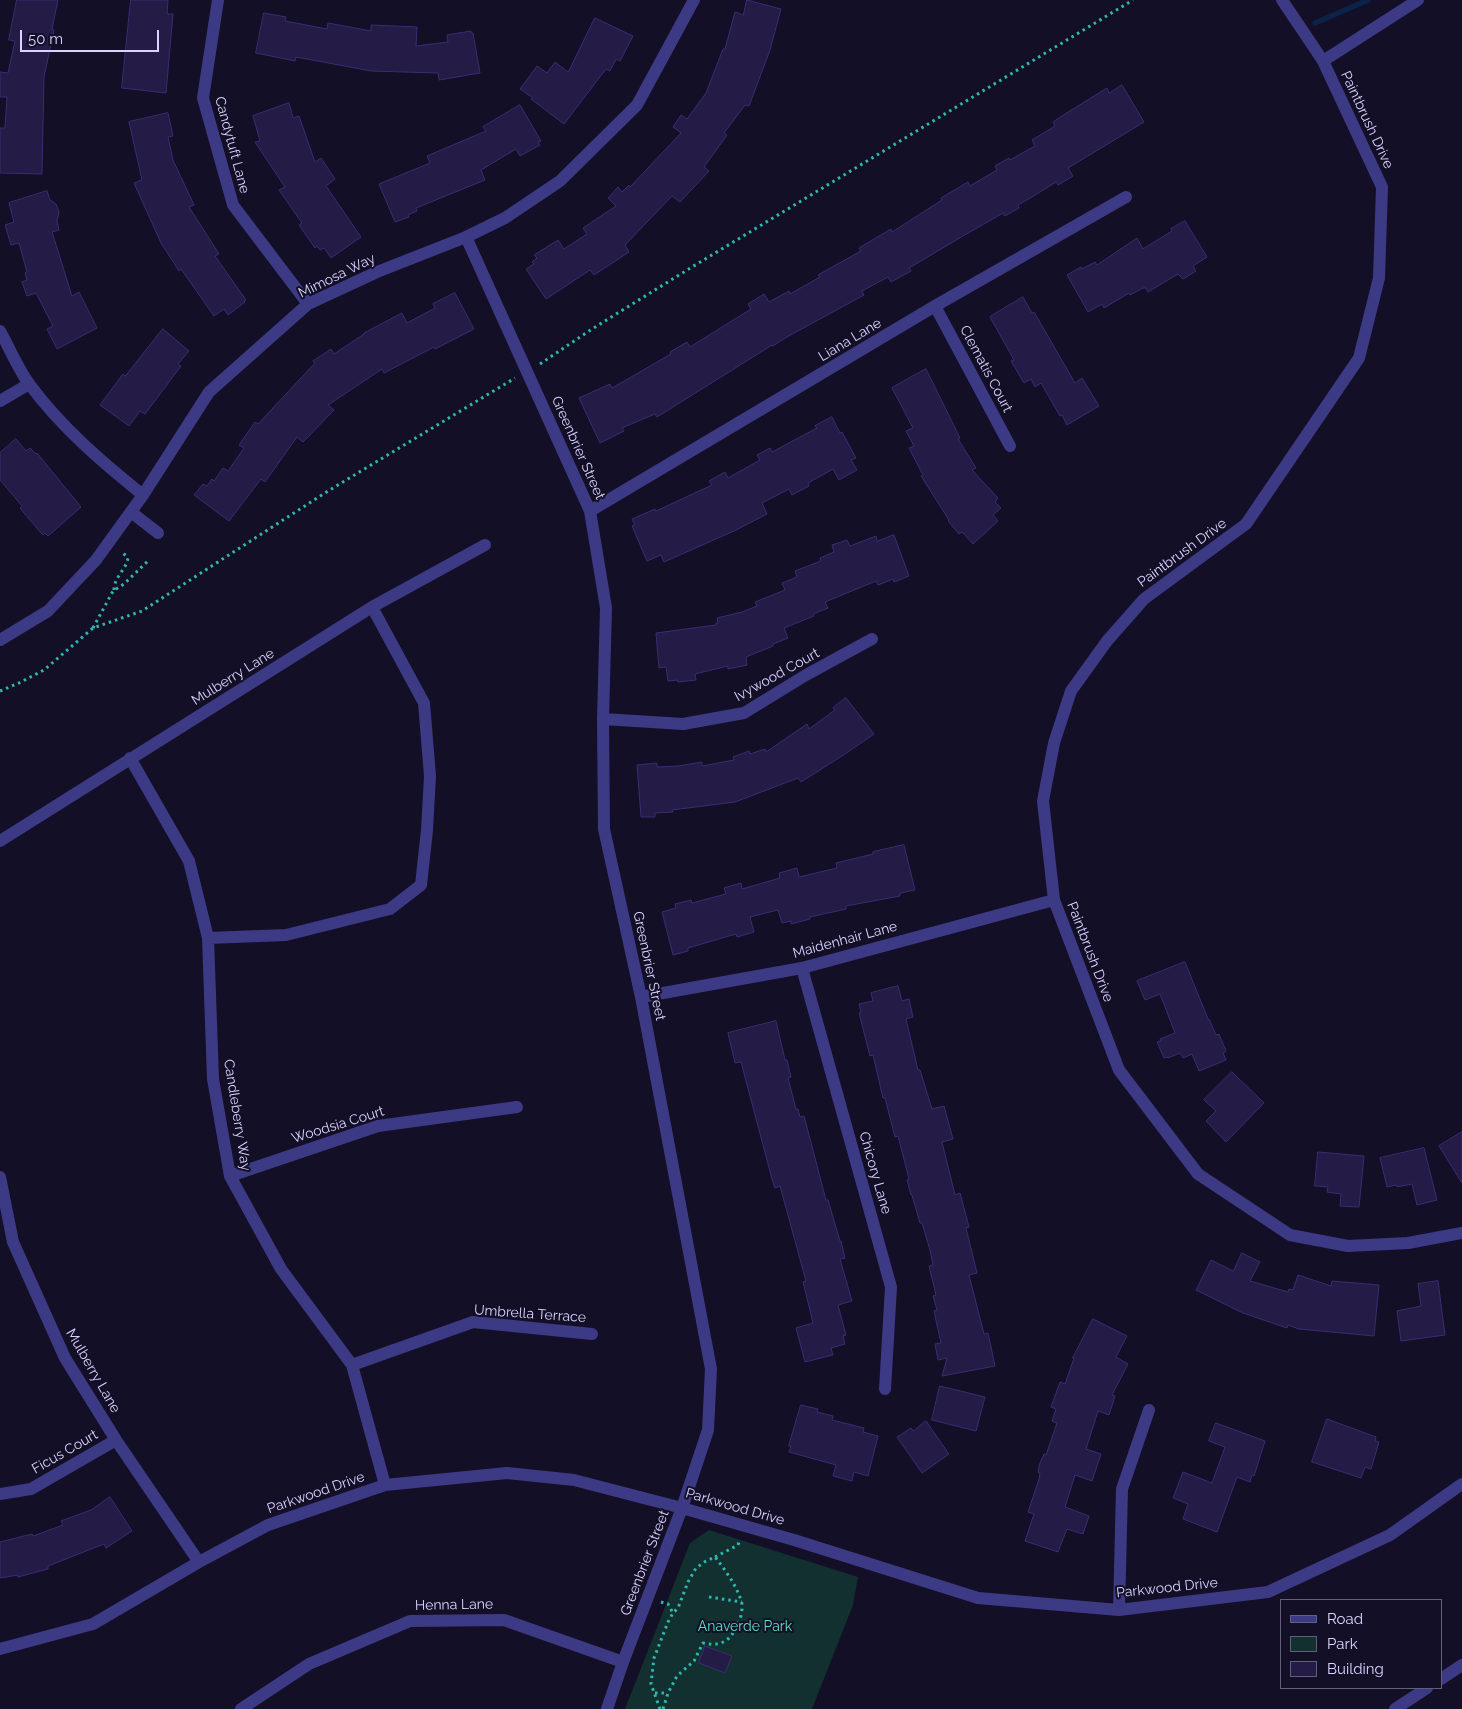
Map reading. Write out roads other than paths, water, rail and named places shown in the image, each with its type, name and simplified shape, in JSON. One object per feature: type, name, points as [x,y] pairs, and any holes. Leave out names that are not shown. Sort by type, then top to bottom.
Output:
[{"type":"street","name":"Candytuft Lane","points":[[218,0],[203,98],[233,205],[308,304]]},
{"type":"street","name":"Mimosa Way","points":[[0,640],[48,611],[96,560],[143,495],[209,392],[308,304],[377,272],[466,237],[505,218],[560,181],[637,105],[694,0]]},
{"type":"street","name":"Paintbrush Drive","points":[[1282,0],[1323,61],[1382,187],[1379,278],[1359,358],[1246,524],[1144,599],[1107,641],[1072,691],[1054,744],[1043,801],[1054,900],[1119,1070],[1198,1174],[1290,1235],[1348,1246],[1408,1243],[1462,1233]]},
{"type":"street","points":[[1323,61],[1418,0]]},
{"type":"street","name":"Liana Lane","points":[[590,511],[936,306],[1126,197]]},
{"type":"street","name":"Greenbrier Street","points":[[466,237],[590,511],[606,608],[603,719],[604,829],[641,997],[711,1369],[708,1430],[682,1508],[607,1709]]},
{"type":"street","name":"Clematis Court","points":[[936,306],[1010,446]]},
{"type":"street","points":[[0,331],[29,384],[49,408],[82,444],[143,495]]},
{"type":"street","points":[[0,401],[29,384]]},
{"type":"street","points":[[131,512],[158,533]]},
{"type":"street","name":"Mulberry Lane","points":[[0,841],[372,607],[485,545]]},
{"type":"street","points":[[208,938],[286,936],[390,910],[421,885],[430,776],[424,702],[372,607]]},
{"type":"street","name":"Ivywood Court","points":[[603,719],[683,724],[744,713],[806,675],[872,639]]},
{"type":"street","name":"Candleberry Way","points":[[130,758],[189,862],[208,938],[213,1079],[230,1176],[281,1269],[352,1365],[385,1485]]},
{"type":"street","name":"Maidenhair Lane","points":[[641,997],[802,968],[1054,900]]},
{"type":"street","name":"Chicory Lane","points":[[802,968],[891,1287],[885,1389]]},
{"type":"street","name":"Woodsia Court","points":[[230,1176],[378,1126],[517,1107]]},
{"type":"street","name":"Mulberry Lane","points":[[0,1177],[13,1242],[66,1358],[116,1440],[199,1562]]},
{"type":"street","name":"Umbrella Terrace","points":[[352,1365],[473,1322],[592,1334]]},
{"type":"street","points":[[1119,1610],[1122,1489],[1149,1410]]},
{"type":"street","name":"Ficus Court","points":[[0,1494],[31,1489],[116,1440]]},
{"type":"street","name":"Parkwood Drive","points":[[0,1649],[93,1624],[199,1562],[268,1526],[385,1485],[507,1473],[574,1480],[744,1526],[978,1598],[1119,1610],[1268,1592],[1390,1535],[1462,1484]]},
{"type":"street","name":"Henna Lane","points":[[241,1709],[309,1664],[410,1620],[504,1620],[623,1662]]},
{"type":"street","points":[[1442,1678],[1462,1665]]},
{"type":"street","points":[[1395,1709],[1426,1689]]},
{"type":"waterway","points":[[1315,23],[1368,0]]},
{"type":"park label","name":"Anaverde Park","points":[[745,1627]]}]
